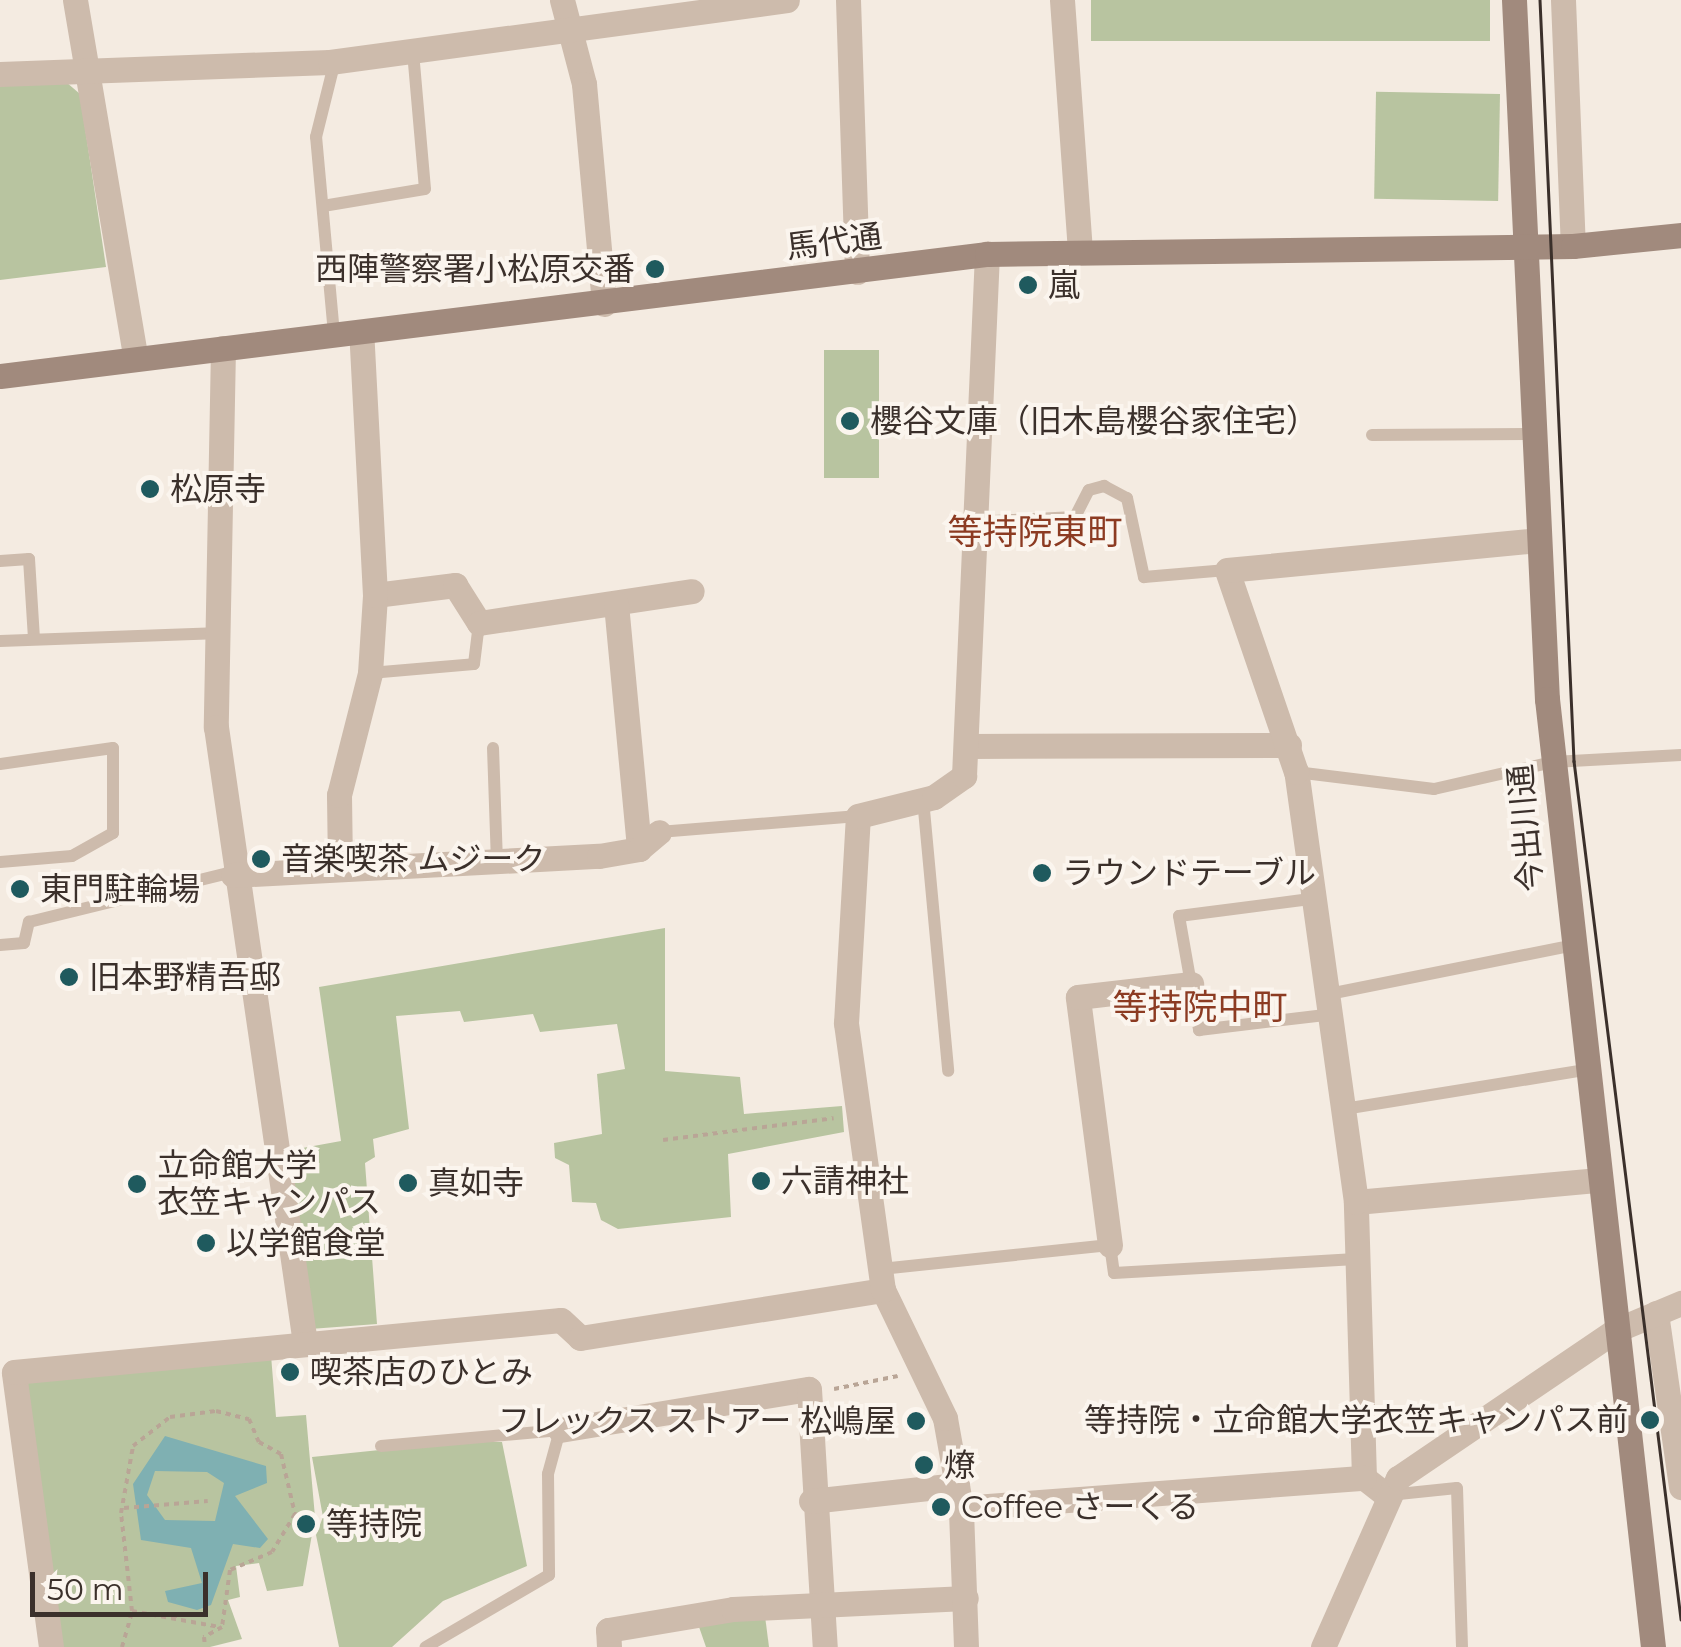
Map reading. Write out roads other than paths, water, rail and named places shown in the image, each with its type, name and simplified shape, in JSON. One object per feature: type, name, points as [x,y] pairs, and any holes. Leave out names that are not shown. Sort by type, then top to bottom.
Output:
[{"type":"street","points":[[75,0],[135,356]]},
{"type":"street","points":[[562,0],[584,84],[604,304]]},
{"type":"street","points":[[0,74],[335,62],[570,32],[687,7],[788,0]]},
{"type":"street","points":[[848,0],[857,272]]},
{"type":"street","points":[[1062,0],[1080,250]]},
{"type":"street","name":"今出川通","points":[[1514,0],[1538,540],[1553,762],[1596,1180],[1652,1647]]},
{"type":"street","points":[[1563,0],[1573,246]]},
{"type":"street","name":"馬代通","points":[[0,376],[135,356],[604,304],[987,254],[1573,246],[1681,234]]},
{"type":"street","points":[[966,1647],[959,1496],[945,1418],[882,1280],[846,1023],[858,816],[923,799],[964,776],[969,746],[973,522],[987,254]]},
{"type":"street","points":[[340,867],[339,795],[370,672],[375,595],[361,332]]},
{"type":"street","points":[[222,348],[214,633],[232,873],[305,1344]]},
{"type":"street","points":[[1364,1478],[1356,1202],[1324,1005],[1296,772],[1228,570],[1538,540]]},
{"type":"street","points":[[375,595],[455,585],[478,624],[692,590]]},
{"type":"street","points":[[232,873],[497,863],[649,840],[616,604]]},
{"type":"street","points":[[969,746],[1289,745]]},
{"type":"street","points":[[1110,1245],[1078,997],[1191,984]]},
{"type":"street","points":[[1356,1202],[1596,1180]]},
{"type":"street","points":[[50,1647],[7,1372],[561,1320],[580,1338],[882,1280]]},
{"type":"street","points":[[1323,1647],[1386,1495],[1500,1401],[1614,1331],[1681,1302]]},
{"type":"street","points":[[1656,1313],[1681,1488]]},
{"type":"street","points":[[560,1430],[809,1388],[811,1501],[825,1647]]},
{"type":"street","points":[[811,1501],[1364,1478],[1386,1495]]},
{"type":"street","points":[[609,1647],[608,1630],[821,1606],[966,1598]]},
{"type":"lane","points":[[323,206],[425,189],[413,51]]},
{"type":"lane","points":[[334,334],[316,137],[335,62]]},
{"type":"lane","points":[[1372,435],[1533,434]]},
{"type":"lane","points":[[973,522],[1075,516],[1089,490],[1104,486],[1127,498],[1144,577],[1228,570]]},
{"type":"lane","points":[[0,560],[29,559],[34,638]]},
{"type":"lane","points":[[370,672],[474,664],[478,624]]},
{"type":"lane","points":[[0,641],[214,633]]},
{"type":"lane","points":[[0,764],[113,748],[113,833],[72,856],[0,862]]},
{"type":"lane","points":[[494,748],[497,863]]},
{"type":"lane","points":[[1296,772],[1434,789],[1553,762],[1681,755]]},
{"type":"lane","points":[[923,799],[948,1072]]},
{"type":"lane","points":[[649,840],[858,816]]},
{"type":"lane","points":[[0,946],[24,944],[29,922],[232,873]]},
{"type":"lane","points":[[1310,899],[1179,916],[1199,1030],[1324,1005],[1570,946]]},
{"type":"lane","points":[[1344,1110],[1584,1070]]},
{"type":"lane","points":[[882,1280],[1110,1245],[1114,1273],[1356,1259]]},
{"type":"lane","points":[[380,1446],[560,1430],[548,1474],[549,1574],[426,1647]]},
{"type":"lane","points":[[1386,1495],[1457,1488],[1462,1647]]},
{"type":"water","points":[[165,1436],[266,1466],[267,1483],[235,1496],[268,1539],[260,1548],[233,1544],[211,1605],[197,1610],[168,1602],[165,1591],[202,1583],[191,1548],[141,1540],[133,1484]],"holes":[[[155,1471],[207,1472],[224,1483],[215,1521],[165,1520],[147,1495]]]},
{"type":"tram line","points":[[1540,0],[1574,761],[1681,1619]]},
{"type":"place","name":"西陣警察署小松原交番","points":[[655,269]]},
{"type":"place","name":"嵐","points":[[1028,285]]},
{"type":"place","name":"櫻谷文庫（旧木島櫻谷家住宅）","points":[[850,421]]},
{"type":"place","name":"松原寺","points":[[150,489]]},
{"type":"place","name":"音楽喫茶 ムジーク","points":[[261,859]]},
{"type":"place","name":"ラウンドテーブル","points":[[1042,873]]},
{"type":"place","name":"東門駐輪場","points":[[20,889]]},
{"type":"place","name":"旧本野精吾邸","points":[[69,977]]},
{"type":"place","name":"六請神社","points":[[761,1181]]},
{"type":"place","name":"真如寺","points":[[408,1183]]},
{"type":"place","name":"立命館大学 衣笠キャンパス","points":[[137,1184]]},
{"type":"place","name":"以学館食堂","points":[[206,1243]]},
{"type":"place","name":"喫茶店のひとみ","points":[[290,1372]]},
{"type":"place","name":"等持院・立命館大学衣笠キャンパス前","points":[[1650,1420]]},
{"type":"place","name":"フレックス ストアー 松嶋屋","points":[[916,1421]]},
{"type":"place","name":"燎","points":[[924,1465]]},
{"type":"place","name":"Coffee さーくる","points":[[941,1507]]},
{"type":"place","name":"等持院","points":[[306,1524]]},
{"type":"district","name":"等持院東町","points":[[1035,532]]},
{"type":"district","name":"等持院中町","points":[[1200,1007]]}]
